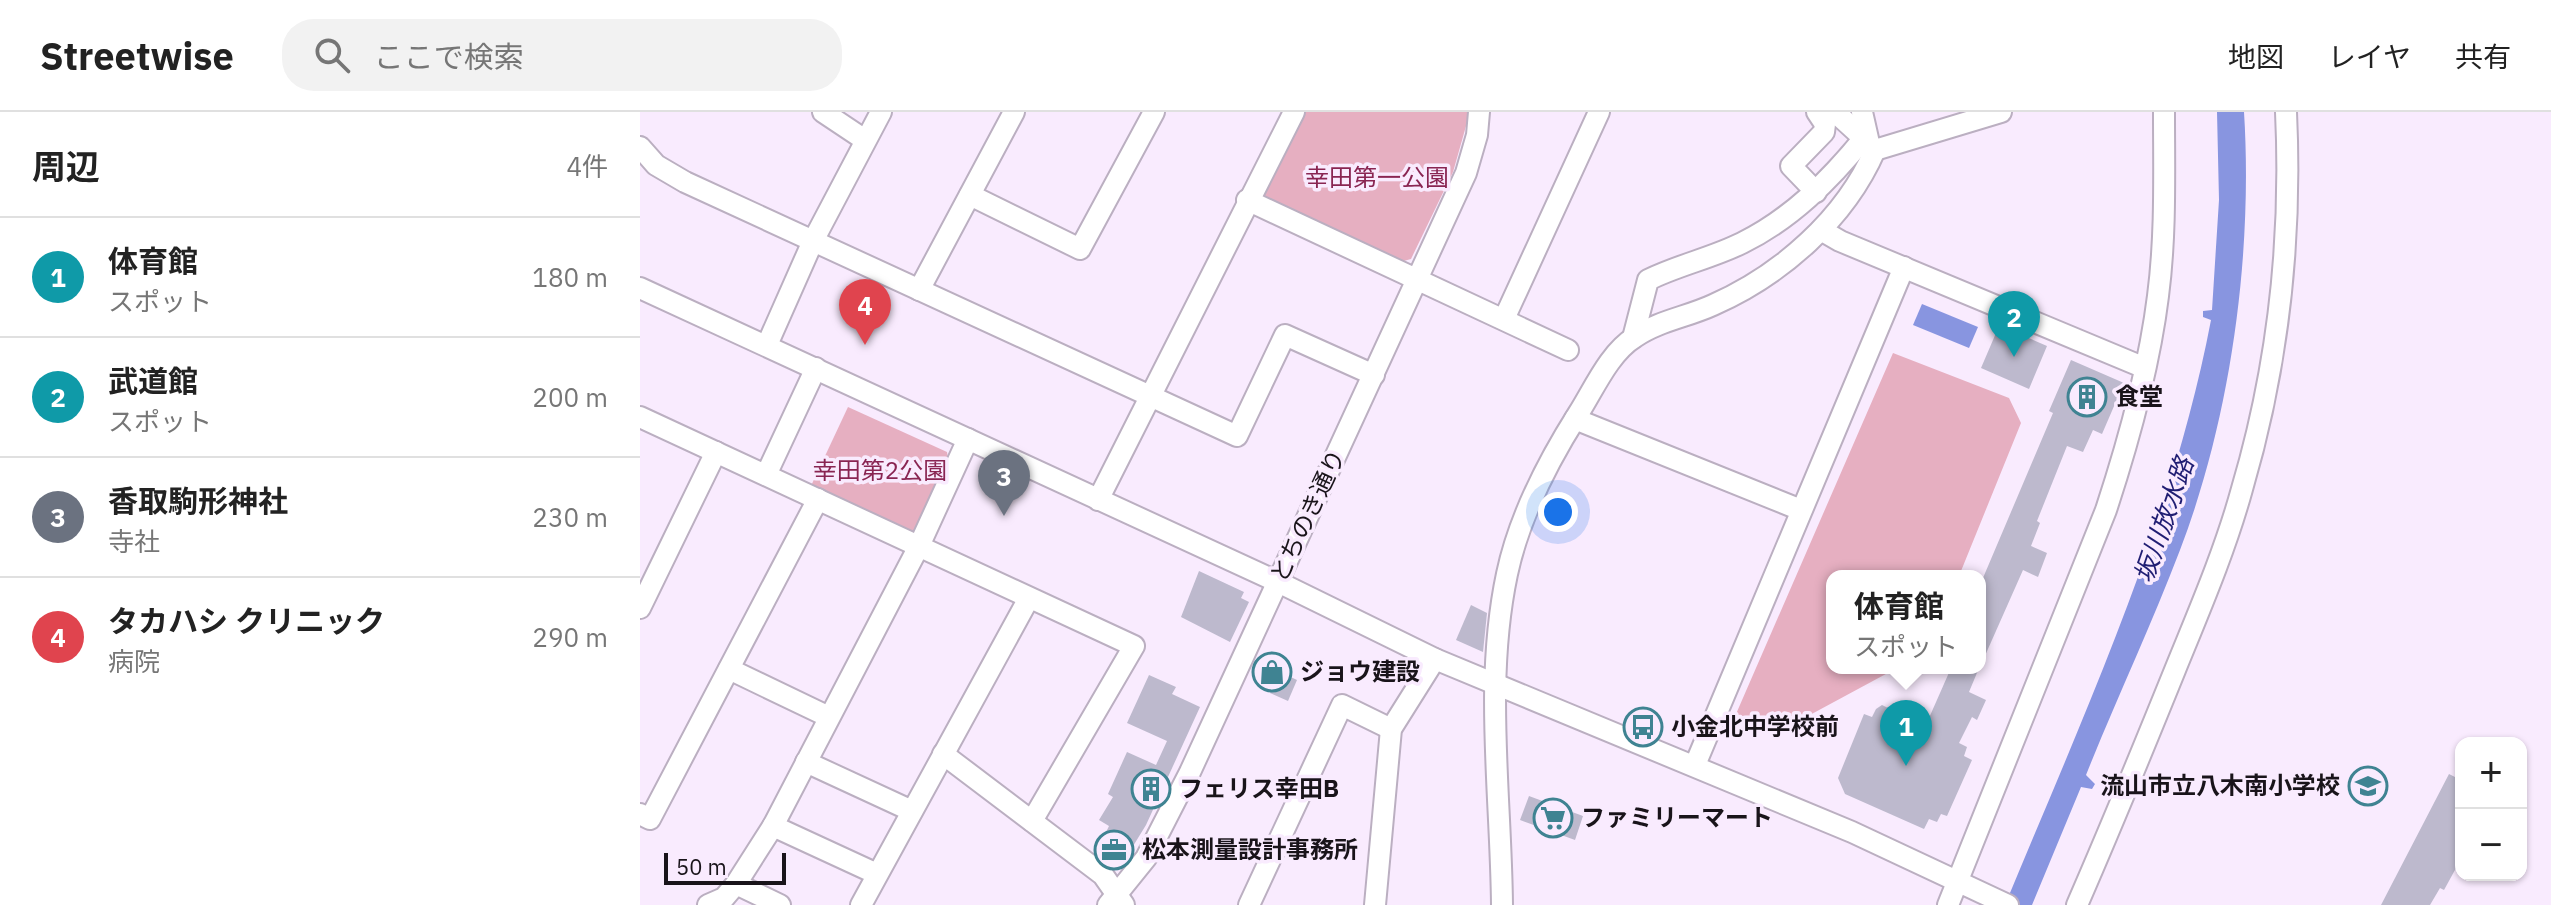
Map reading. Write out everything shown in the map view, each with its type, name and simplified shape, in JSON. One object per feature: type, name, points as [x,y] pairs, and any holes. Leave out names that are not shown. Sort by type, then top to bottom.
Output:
[{"type":"street","points":[[823,112],[865,140]]},
{"type":"street","points":[[767,345],[813,241],[881,112]]},
{"type":"street","points":[[919,290],[1014,112]]},
{"type":"street","points":[[970,195],[1080,249],[1154,112]]},
{"type":"street","points":[[1098,500],[1294,112]]},
{"type":"street","name":"とちのき通り","points":[[1117,901],[1146,858],[1190,772],[1418,282],[1466,173],[1479,112]]},
{"type":"street","points":[[1504,319],[1599,112]]},
{"type":"street","points":[[1816,192],[1791,166],[1824,132],[1825,124],[1817,112]]},
{"type":"street","points":[[1835,112],[1869,144]]},
{"type":"street","points":[[1633,338],[1732,296],[1821,230],[1854,192],[1869,144],[1862,112]]},
{"type":"street","points":[[1502,905],[1498,629],[1516,540],[1549,464],[1575,419],[1607,369],[1633,338],[1648,280],[1741,243],[1816,192],[1869,144],[2001,112]]},
{"type":"street","points":[[1948,905],[1964,884],[1995,784],[2106,510],[2127,445],[2145,368],[2161,269],[2164,112]]},
{"type":"street","points":[[2077,905],[2205,594],[2242,490],[2261,416],[2284,264],[2289,182],[2286,112]]},
{"type":"street","points":[[640,147],[656,165],[685,182],[1237,436],[1285,335],[1374,375]]},
{"type":"street","points":[[1247,200],[1568,350]]},
{"type":"street","points":[[1821,230],[2145,368]]},
{"type":"street","points":[[1695,765],[1904,267]]},
{"type":"street","points":[[640,288],[1278,582],[1435,659],[1852,832],[2008,905]]},
{"type":"street","points":[[766,475],[816,368]]},
{"type":"street","points":[[640,417],[1134,646],[1032,821]]},
{"type":"street","points":[[1575,419],[1801,510]]},
{"type":"street","points":[[708,905],[724,898],[736,884],[773,826],[919,546],[968,439]]},
{"type":"street","points":[[640,608],[716,452]]},
{"type":"street","points":[[640,814],[650,819],[818,499]]},
{"type":"street","points":[[861,905],[1029,598]]},
{"type":"street","points":[[1375,905],[1391,729],[1435,659]]},
{"type":"street","points":[[729,669],[829,717]]},
{"type":"street","points":[[1251,904],[1342,705],[1391,729]]},
{"type":"street","points":[[943,754],[1103,875],[1117,901]]},
{"type":"street","points":[[806,762],[912,811]]},
{"type":"street","points":[[773,826],[877,874]]},
{"type":"street","points":[[736,884],[780,905]]},
{"type":"green space","name":"幸田第一公園","points":[[1300,112],[1470,112],[1453,172],[1411,259],[1400,262],[1260,196]]},
{"type":"green space","points":[[1893,353],[2009,398],[2021,423],[1961,570],[1826,570],[1826,674],[1886,674],[1782,730],[1736,714]]},
{"type":"green space","name":"幸田第2公園","points":[[848,407],[947,452],[949,465],[915,533],[810,488]]},
{"type":"water","name":"坂川放水路","points":[[2217,112],[2244,112],[2246,166],[2241,278],[2225,390],[2213,445],[2180,550],[2086,775],[2095,784],[2092,789],[2081,787],[2032,905],[2005,905],[2123,617],[2150,544],[2194,396],[2211,320],[2203,317],[2203,311],[2212,310],[2219,200]]},
{"type":"water","points":[[1922,304],[1978,327],[1969,348],[1913,325]]},
{"type":"building","points":[[2006,328],[2047,346],[2029,389],[1981,368],[1996,333],[2002,336]]},
{"type":"building","points":[[2071,360],[2124,383],[2102,434],[2093,430],[2083,452],[2067,446],[2037,521],[2040,523],[2031,546],[2047,553],[2038,577],[2023,570],[1986,653],[1986,571],[2053,413],[2049,411]]},
{"type":"building","points":[[1199,571],[1244,592],[1241,598],[1249,602],[1230,642],[1181,617]]},
{"type":"building","points":[[1471,605],[1487,613],[1483,652],[1456,640]]},
{"type":"building","points":[[1278,671],[1297,680],[1288,701],[1270,693]]},
{"type":"building","points":[[1948,674],[1976,674],[1969,692],[1986,700],[1977,720],[1972,717],[1959,743],[1967,747],[1964,756],[1972,760],[1947,816],[1941,814],[1937,822],[1929,819],[1924,829],[1845,794],[1838,778],[1864,714],[1872,717],[1882,705],[1890,709],[1893,703],[1929,718]]},
{"type":"building","points":[[1149,675],[1176,687],[1172,694],[1200,707],[1146,825],[1122,864],[1113,867],[1096,853],[1109,826],[1099,820],[1113,797],[1108,794],[1127,752],[1156,765],[1167,741],[1127,723]]},
{"type":"building","points":[[2449,774],[2455,777],[2455,870],[2444,890],[2440,888],[2430,905],[2381,905]]},
{"type":"building","points":[[1529,796],[1583,816],[1575,840],[1520,820]]},
{"type":"place","name":"タカハシ クリニック","points":[[865,345]]},
{"type":"place","name":"武道館","points":[[2014,357]]},
{"type":"place","name":"食堂","points":[[2087,397]]},
{"type":"place","name":"香取駒形神社","points":[[1004,516]]},
{"type":"place","name":"ジョウ建設","points":[[1272,672]]},
{"type":"place","name":"小金北中学校前","points":[[1643,727]]},
{"type":"place","name":"体育館","points":[[1906,766]]},
{"type":"place","name":"流山市立八木南小学校","points":[[2368,786]]},
{"type":"place","name":"フェリス幸田B","points":[[1151,789]]},
{"type":"place","name":"ファミリーマート","points":[[1553,818]]},
{"type":"place","name":"松本測量設計事務所","points":[[1114,850]]}]
